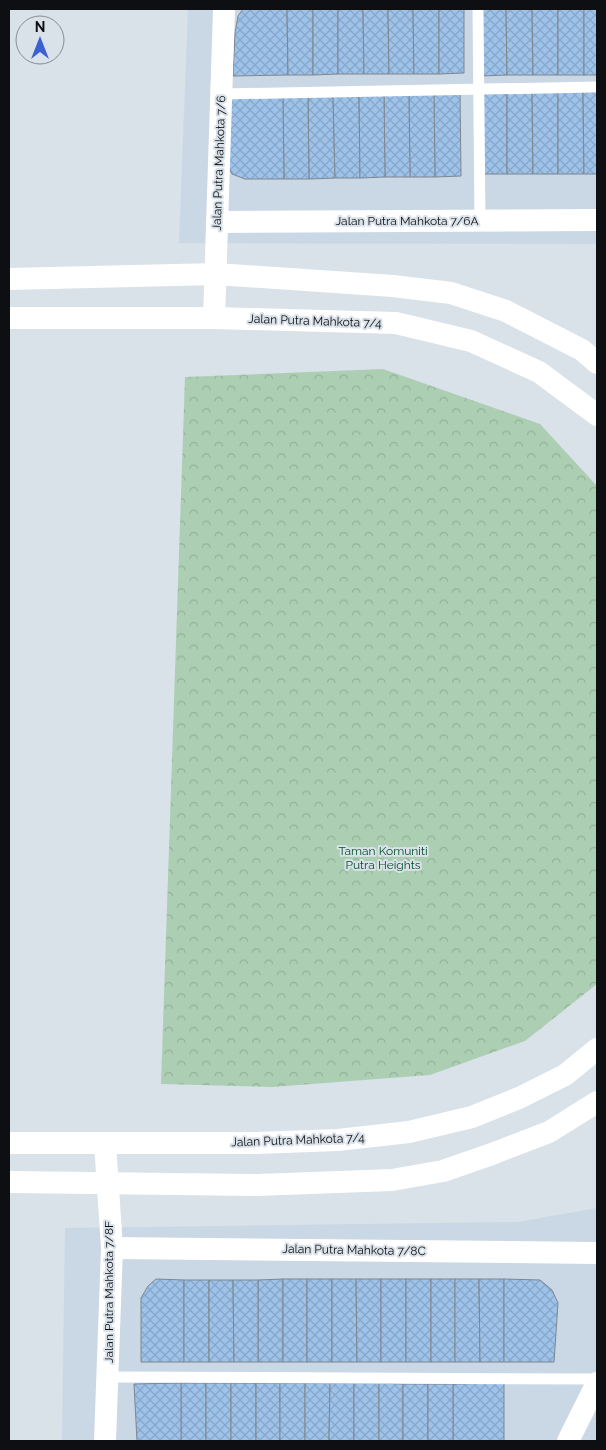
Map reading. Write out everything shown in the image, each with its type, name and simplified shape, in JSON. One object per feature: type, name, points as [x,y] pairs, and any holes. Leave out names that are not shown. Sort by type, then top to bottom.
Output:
[{"type":"street","name":"Jalan Putra Mahkota 7/6","points":[[214,318],[224,9]]},
{"type":"street","name":"Jalan Putra Mahkota 7/6A","points":[[218,222],[597,220]]},
{"type":"street","points":[[9,279],[216,274],[393,286],[451,293],[506,311],[582,350],[597,363]]},
{"type":"street","name":"Jalan Putra Mahkota 7/4","points":[[9,318],[214,318],[396,323],[471,341],[539,372],[597,415]]},
{"type":"street","name":"Jalan Putra Mahkota 7/4","points":[[9,1143],[338,1140],[409,1132],[472,1117],[519,1098],[565,1074],[597,1049]]},
{"type":"street","points":[[9,1182],[257,1185],[392,1180],[443,1171],[549,1132],[597,1102]]},
{"type":"street","name":"Jalan Putra Mahkota 7/8F","points":[[105,1143],[112,1248],[109,1377],[105,1441]]},
{"type":"street","name":"Jalan Putra Mahkota 7/8C","points":[[112,1248],[597,1253]]},
{"type":"street","points":[[568,1441],[597,1383]]},
{"type":"lane","points":[[478,9],[480,221]]},
{"type":"lane","points":[[222,94],[597,87]]},
{"type":"lane","points":[[109,1377],[597,1379]]},
{"type":"shaded area","points":[[188,9],[597,9],[597,244],[179,243]]},
{"type":"shaded area","points":[[597,1208],[597,1441],[62,1441],[65,1228],[518,1222]]},
{"type":"green space","name":"Taman Komuniti Putra Heights","points":[[383,369],[540,424],[597,486],[597,984],[525,1041],[430,1075],[272,1087],[161,1084],[185,377]]},
{"type":"building","points":[[243,9],[287,9],[288,75],[233,76],[235,33],[238,16]]},
{"type":"building","points":[[287,9],[313,9],[313,75],[288,75]]},
{"type":"building","points":[[313,9],[338,9],[338,74],[313,75]]},
{"type":"building","points":[[338,9],[363,9],[364,74],[338,74]]},
{"type":"building","points":[[363,9],[388,9],[389,74],[364,74]]},
{"type":"building","points":[[388,9],[413,9],[414,74],[389,74]]},
{"type":"building","points":[[413,9],[439,9],[439,74],[414,74]]},
{"type":"building","points":[[439,9],[464,9],[464,73],[439,74]]},
{"type":"building","points":[[480,9],[506,9],[507,75],[481,76]]},
{"type":"building","points":[[506,9],[532,9],[533,75],[507,75]]},
{"type":"building","points":[[532,9],[558,9],[558,75],[533,75]]},
{"type":"building","points":[[558,9],[584,9],[584,75],[558,75]]},
{"type":"building","points":[[584,9],[597,9],[597,75],[584,75]]},
{"type":"building","points":[[460,92],[461,176],[435,177],[434,93]]},
{"type":"building","points":[[481,92],[507,92],[507,174],[481,174]]},
{"type":"building","points":[[507,92],[532,92],[533,174],[507,174]]},
{"type":"building","points":[[532,92],[558,92],[558,174],[533,174]]},
{"type":"building","points":[[558,92],[583,92],[584,174],[558,174]]},
{"type":"building","points":[[583,92],[597,92],[597,174],[584,174]]},
{"type":"building","points":[[409,93],[434,93],[435,177],[410,177]]},
{"type":"building","points":[[409,93],[410,177],[385,177],[384,94]]},
{"type":"building","points":[[308,94],[333,94],[335,178],[309,179]]},
{"type":"building","points":[[308,94],[309,179],[284,179],[283,95]]},
{"type":"building","points":[[333,94],[359,94],[360,178],[335,178]]},
{"type":"building","points":[[359,94],[384,94],[385,177],[360,178]]},
{"type":"building","points":[[283,95],[284,179],[245,179],[232,174],[225,162],[224,96]]},
{"type":"building","points":[[156,1279],[184,1280],[184,1362],[141,1362],[141,1298],[148,1286]]},
{"type":"building","points":[[283,1279],[283,1362],[258,1362],[258,1280]]},
{"type":"building","points":[[283,1279],[307,1279],[307,1362],[283,1362]]},
{"type":"building","points":[[307,1279],[332,1279],[332,1362],[307,1362]]},
{"type":"building","points":[[332,1279],[356,1279],[357,1362],[332,1362]]},
{"type":"building","points":[[356,1279],[381,1279],[381,1362],[357,1362]]},
{"type":"building","points":[[381,1279],[406,1279],[406,1362],[381,1362]]},
{"type":"building","points":[[406,1279],[431,1279],[431,1362],[406,1362]]},
{"type":"building","points":[[431,1279],[455,1279],[455,1362],[431,1362]]},
{"type":"building","points":[[455,1279],[479,1279],[480,1362],[455,1362]]},
{"type":"building","points":[[479,1279],[504,1279],[504,1362],[480,1362]]},
{"type":"building","points":[[504,1279],[540,1280],[552,1290],[558,1303],[554,1362],[504,1362]]},
{"type":"building","points":[[184,1280],[209,1280],[209,1362],[184,1362]]},
{"type":"building","points":[[209,1280],[233,1280],[234,1362],[209,1362]]},
{"type":"building","points":[[233,1280],[258,1280],[258,1362],[234,1362]]},
{"type":"building","points":[[181,1383],[206,1383],[206,1441],[181,1441]]},
{"type":"building","points":[[181,1383],[181,1441],[137,1441],[134,1384]]},
{"type":"building","points":[[206,1383],[231,1383],[231,1441],[206,1441]]},
{"type":"building","points":[[231,1383],[256,1383],[256,1441],[231,1441]]},
{"type":"building","points":[[256,1383],[280,1383],[280,1441],[256,1441]]},
{"type":"building","points":[[280,1383],[305,1383],[305,1441],[280,1441]]},
{"type":"building","points":[[305,1383],[330,1383],[329,1441],[305,1441]]},
{"type":"building","points":[[330,1383],[354,1383],[354,1441],[329,1441]]},
{"type":"building","points":[[354,1383],[379,1383],[379,1441],[354,1441]]},
{"type":"building","points":[[379,1383],[403,1384],[403,1441],[379,1441]]},
{"type":"building","points":[[504,1383],[504,1441],[453,1441],[453,1384]]},
{"type":"building","points":[[403,1384],[428,1384],[428,1441],[403,1441]]},
{"type":"building","points":[[428,1384],[453,1384],[453,1441],[428,1441]]}]
